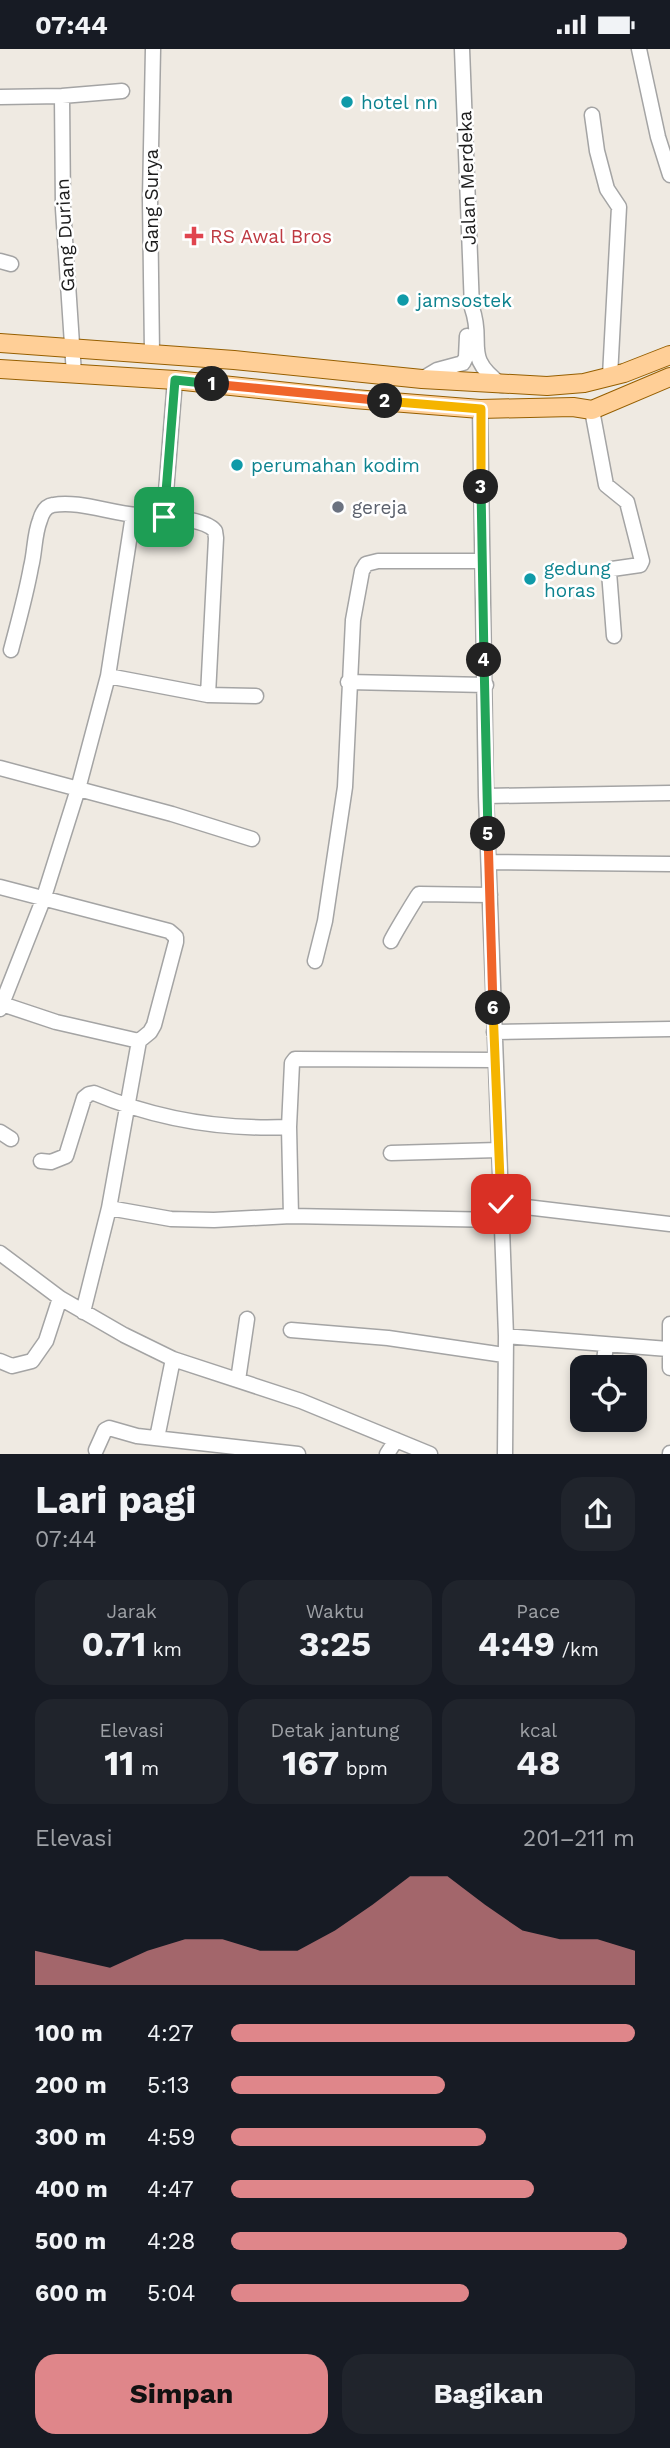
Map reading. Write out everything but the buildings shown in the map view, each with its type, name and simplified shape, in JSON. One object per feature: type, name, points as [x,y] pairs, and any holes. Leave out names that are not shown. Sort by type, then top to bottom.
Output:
[{"type":"main road","points":[[0,343],[152,353],[422,379],[547,386],[584,383],[670,355]]},
{"type":"main road","points":[[0,369],[175,380],[481,409],[573,407],[592,410],[670,377]]},
{"type":"street","name":"Gang Surya","points":[[152,353],[150,198],[153,49]]},
{"type":"street","name":"Jalan Merdeka","points":[[462,49],[471,308],[476,319],[477,358],[486,372],[502,384]]},
{"type":"street","points":[[639,49],[654,120],[670,176]]},
{"type":"street","points":[[0,97],[62,96],[122,90]]},
{"type":"street","name":"Gang Durian","points":[[62,96],[63,209],[74,374]]},
{"type":"street","points":[[592,115],[597,151],[607,189],[619,207],[610,376]]},
{"type":"street","name":"Jalan Merdeka","points":[[422,379],[441,369],[463,363],[466,357],[467,318],[471,308]]},
{"type":"street","points":[[164,517],[175,380]]},
{"type":"street","points":[[481,409],[486,796],[506,1335],[505,1454]]},
{"type":"street","points":[[592,410],[606,485],[627,502],[642,561],[640,565],[612,569],[609,572],[614,636]]},
{"type":"street","points":[[11,650],[32,567],[38,527],[49,506],[56,504],[98,508],[206,524],[215,531],[208,695]]},
{"type":"street","points":[[133,515],[108,676],[78,789],[43,900],[2,1002],[56,1022],[139,1041]]},
{"type":"street","points":[[315,961],[325,921],[345,787],[348,682],[353,619],[362,571],[366,564],[378,561],[482,561]]},
{"type":"street","points":[[108,676],[208,695],[256,696]]},
{"type":"street","points":[[348,682],[486,685]]},
{"type":"street","points":[[0,768],[172,814],[253,839]]},
{"type":"street","points":[[486,796],[670,793]]},
{"type":"street","points":[[489,862],[670,864]]},
{"type":"street","points":[[0,887],[169,931],[176,937],[153,1025],[150,1032],[139,1041],[109,1208],[83,1312]]},
{"type":"street","points":[[391,941],[419,894],[490,895]]},
{"type":"street","points":[[494,1032],[670,1029]]},
{"type":"street","points":[[291,1216],[289,1127],[292,1063],[295,1059],[495,1061]]},
{"type":"street","points":[[41,1161],[51,1162],[66,1156],[84,1098],[94,1093],[127,1106],[192,1122],[289,1127]]},
{"type":"street","points":[[391,1153],[498,1150]]},
{"type":"street","points":[[501,1204],[670,1224]]},
{"type":"street","points":[[109,1208],[171,1219],[291,1216],[501,1220]]},
{"type":"street","points":[[0,1253],[60,1298],[124,1335],[173,1359],[301,1401],[430,1454]]},
{"type":"street","points":[[0,1361],[12,1366],[32,1361],[46,1341],[60,1298]]},
{"type":"street","points":[[238,1380],[247,1319]]},
{"type":"street","points":[[670,1324],[670,1368]]},
{"type":"street","points":[[291,1330],[388,1338],[504,1355]]},
{"type":"street","points":[[506,1335],[606,1346],[668,1349]]},
{"type":"street","points":[[605,1355],[606,1346]]},
{"type":"street","points":[[157,1438],[173,1359]]},
{"type":"street","points":[[96,1450],[105,1430],[109,1428],[137,1436],[298,1454]]},
{"type":"street","points":[[387,1454],[396,1440]]},
{"type":"place","name":"hotel nn","points":[[347,102]]},
{"type":"place","name":"RS Awal Bros","points":[[194,236]]},
{"type":"place","name":"jamsostek","points":[[403,300]]},
{"type":"place","name":"perumahan kodim","points":[[237,465]]},
{"type":"place","name":"gereja","points":[[338,507]]},
{"type":"place","name":"gedung horas","points":[[530,579]]},
{"type":"route","points":[[164,517],[175,380],[481,409],[486,796],[501,1204]]}]
